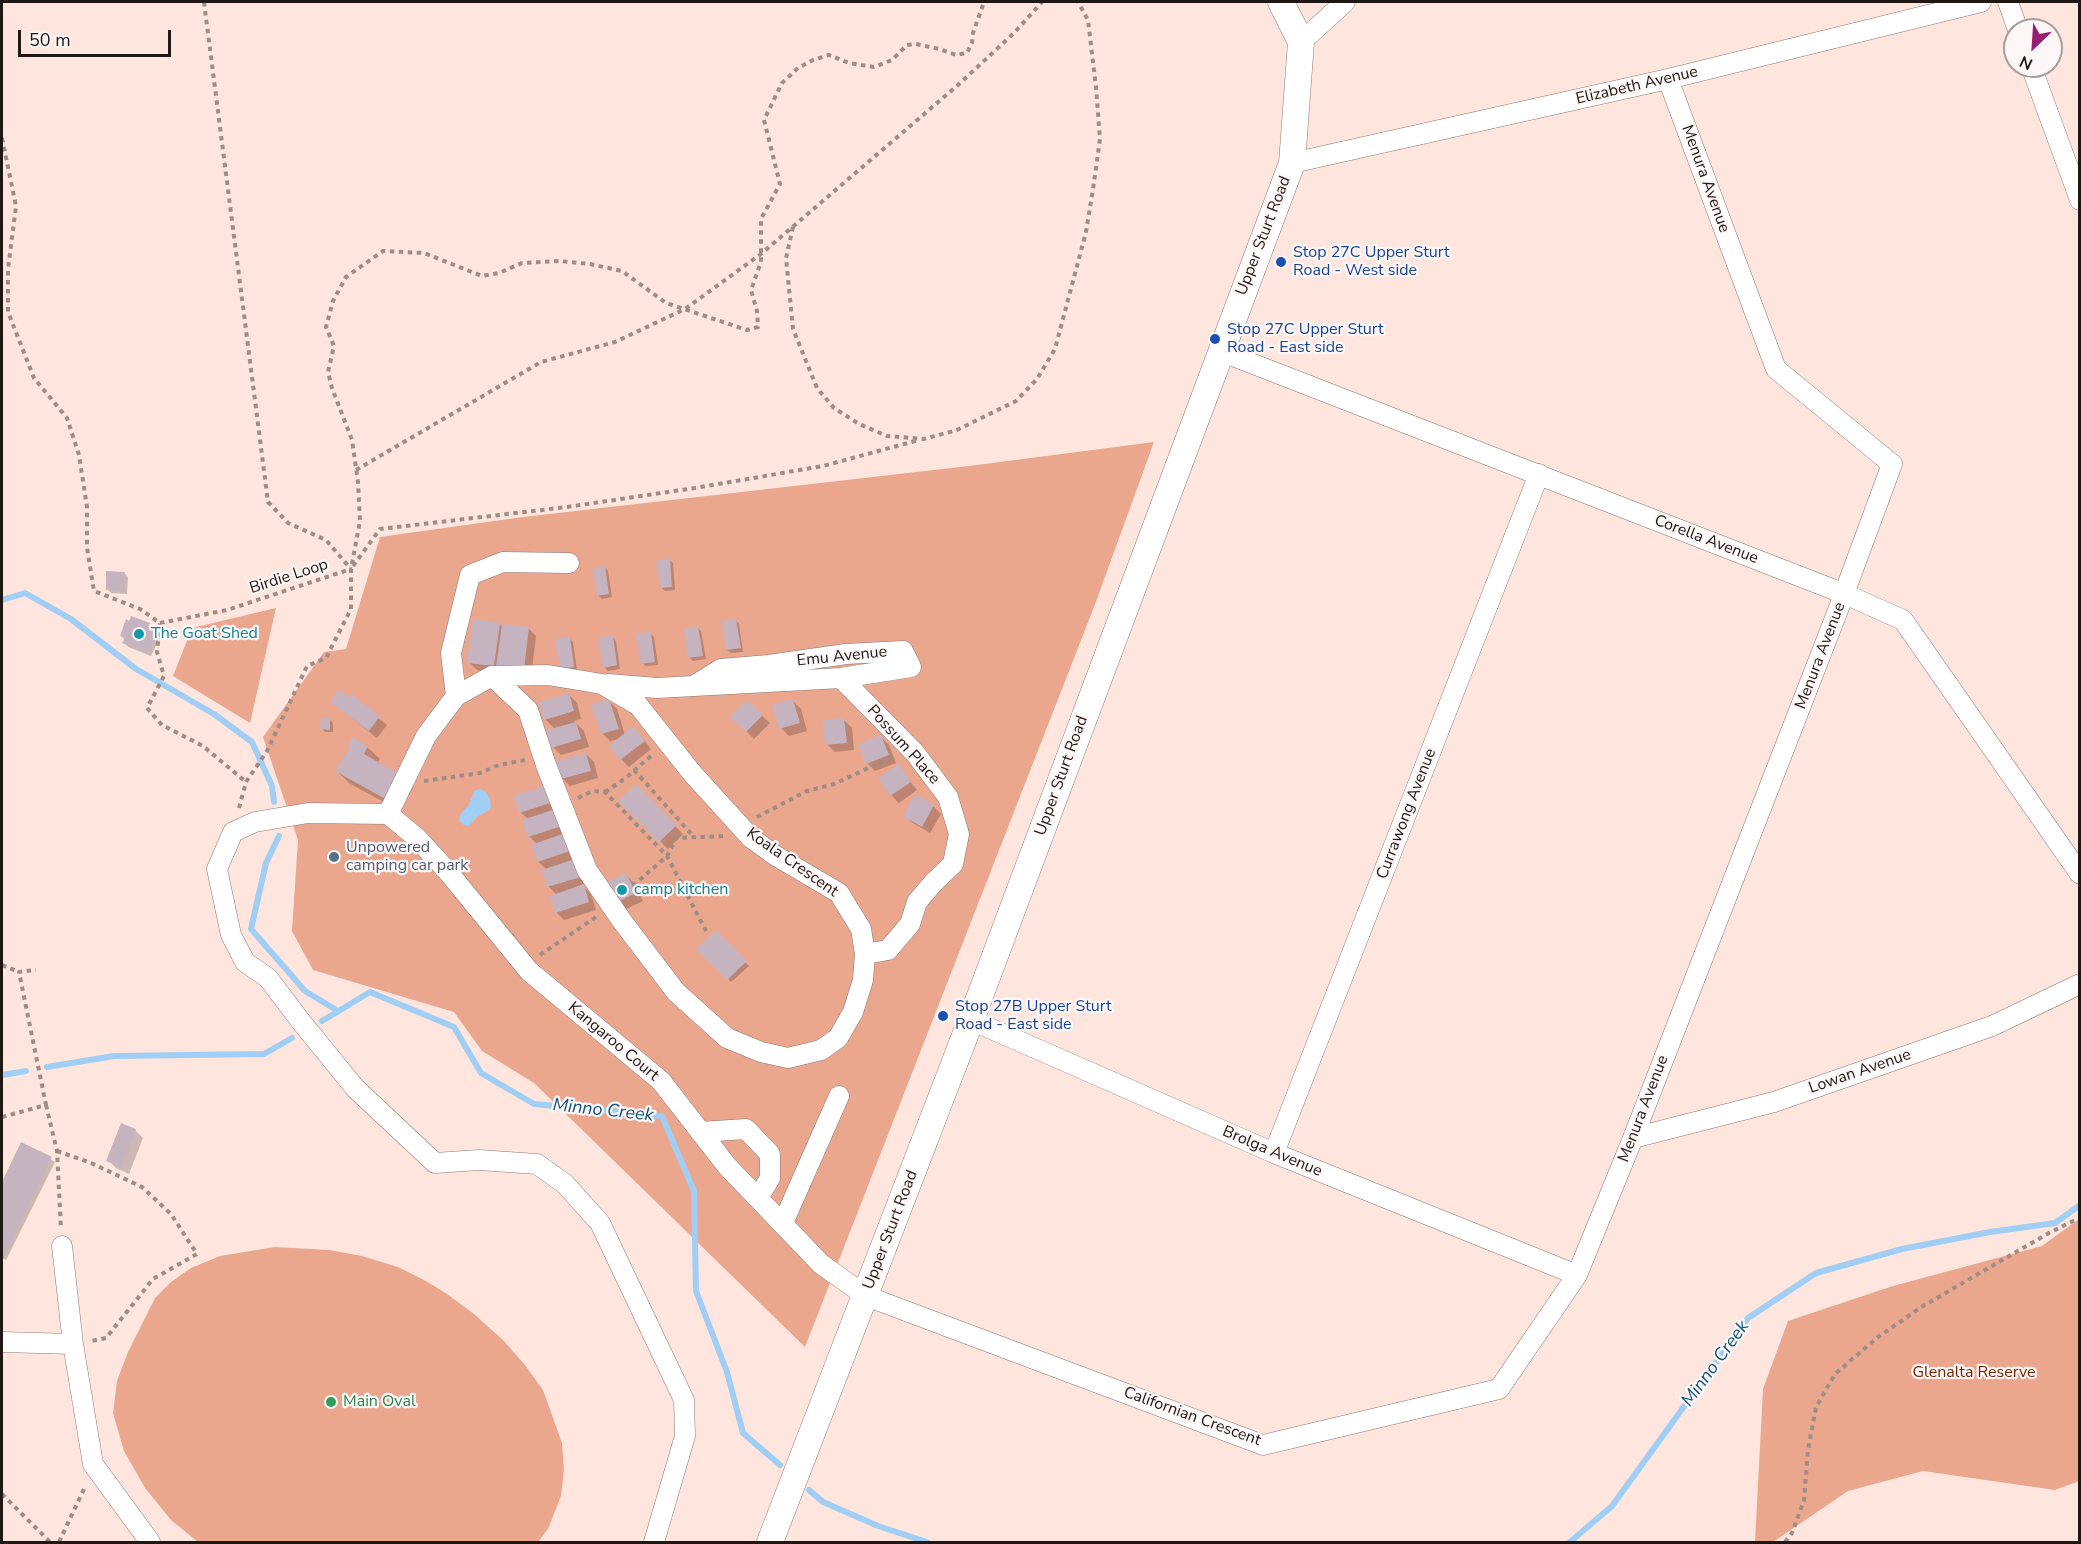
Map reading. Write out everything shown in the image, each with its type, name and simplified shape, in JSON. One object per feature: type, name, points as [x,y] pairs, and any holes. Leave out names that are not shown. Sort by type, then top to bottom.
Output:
[{"type":"main road","points":[[1281,2],[1301,42]]},
{"type":"main road","name":"Upper Sturt Road","points":[[770,1542],[971,1020],[1292,163],[1301,42]]},
{"type":"street","points":[[1301,42],[1345,2]]},
{"type":"street","name":"Elizabeth Avenue","points":[[1292,163],[1668,79],[1981,2]]},
{"type":"street","points":[[2008,2],[2014,18]]},
{"type":"street","points":[[2035,78],[2079,200]]},
{"type":"street","name":"Menura Avenue","points":[[1577,1275],[1633,1138],[1845,594],[1892,464],[1776,369],[1668,79]]},
{"type":"street","name":"Corella Avenue","points":[[1220,351],[1845,594],[1903,620],[2079,874]]},
{"type":"street","name":"Currawong Avenue","points":[[1274,1153],[1539,474]]},
{"type":"street","points":[[456,696],[451,653],[470,575],[503,562],[569,562]]},
{"type":"street","name":"Emu Avenue","points":[[602,684],[657,688],[841,678],[911,667],[903,651],[846,654],[770,665],[721,669],[695,685]]},
{"type":"street","name":"Koala Crescent","points":[[548,675],[602,684],[638,705],[692,773],[751,838],[839,893],[861,929],[865,954],[862,980],[853,1012],[838,1038],[821,1050],[788,1058],[761,1052],[727,1038],[676,992],[587,870],[528,710],[492,676],[548,675]]},
{"type":"street","points":[[492,676],[456,696],[426,736],[388,814],[308,813],[255,822],[233,832],[217,869],[231,935],[245,962],[268,978],[298,1019],[355,1088],[435,1163],[479,1160],[537,1164],[565,1184],[600,1223],[684,1400],[685,1436],[654,1542]]},
{"type":"street","name":"Possum Place","points":[[841,678],[908,747],[948,797],[958,834],[953,864],[917,902],[909,924],[888,950],[865,954]]},
{"type":"street","name":"Kangaroo Court","points":[[388,814],[425,847],[524,965],[661,1081],[727,1166],[821,1264],[835,1274]]},
{"type":"street","name":"Lowan Avenue","points":[[1633,1138],[1774,1102],[1992,1026],[2079,984]]},
{"type":"street","name":"Brolga Avenue","points":[[971,1020],[1274,1153],[1577,1275]]},
{"type":"street","points":[[783,1223],[839,1096]]},
{"type":"street","points":[[700,1132],[746,1129],[770,1154],[770,1178],[758,1197]]},
{"type":"street","points":[[62,1246],[73,1344],[93,1464],[150,1542]]},
{"type":"street","name":"Californian Crescent","points":[[835,1274],[866,1296],[1263,1445],[1499,1389],[1577,1275]]},
{"type":"street","points":[[2,1342],[73,1344]]},
{"type":"path","points":[[204,2],[268,502],[288,523],[326,540],[351,569]]},
{"type":"path","name":"Birdie Loop","points":[[160,623],[227,610],[351,569],[360,521],[356,470],[352,440],[328,372],[334,346],[326,327],[333,301],[346,277],[383,250],[424,253],[482,276],[499,273],[522,263],[559,261],[590,264],[622,271],[666,303],[747,330],[758,327],[757,311],[751,290],[761,262],[761,219],[780,184],[764,120],[782,83],[798,68],[829,55],[849,63],[874,66],[892,60],[907,45],[916,44],[956,55],[967,53],[984,2]]},
{"type":"path","points":[[356,470],[541,362],[615,342],[685,309],[761,254],[793,227],[958,85],[1014,33],[1042,2]]},
{"type":"path","points":[[233,832],[246,782],[267,751],[307,666],[326,658],[351,609],[351,569],[380,530],[567,507],[823,466],[957,430],[1016,401],[1037,379],[1055,349],[1086,232],[1100,139],[1088,20],[1078,2]]},
{"type":"path","points":[[2,138],[16,206],[8,268],[8,312],[34,378],[67,418],[79,455],[87,507],[87,548],[94,591],[140,609],[160,623],[157,652],[164,676],[147,708],[162,725],[203,746],[246,782]]},
{"type":"path","points":[[793,227],[786,258],[793,329],[817,388],[834,408],[859,424],[887,436],[924,439]]},
{"type":"path","points":[[605,792],[667,742]]},
{"type":"path","points":[[633,886],[667,856],[676,838],[724,837],[807,791],[834,784],[908,747]]},
{"type":"path","points":[[404,782],[480,773],[499,765],[544,758]]},
{"type":"path","points":[[634,770],[695,838]]},
{"type":"path","points":[[562,806],[592,791],[605,792],[667,856],[707,933]]},
{"type":"path","points":[[524,965],[612,907]]},
{"type":"path","points":[[2,965],[19,972],[36,970]]},
{"type":"path","points":[[19,972],[57,1151],[62,1246]]},
{"type":"path","points":[[2,1117],[46,1105]]},
{"type":"path","points":[[57,1151],[91,1163],[142,1187],[171,1214],[197,1254],[153,1279],[106,1338],[73,1344]]},
{"type":"path","points":[[1785,1542],[1792,1533],[1804,1500],[1808,1450],[1816,1407],[1835,1374],[1878,1336],[1923,1306],[2049,1233],[2079,1220]]},
{"type":"path","points":[[59,1542],[81,1498],[93,1464]]},
{"type":"path","points":[[2,1494],[50,1542]]},
{"type":"green space","points":[[1154,442],[1094,607],[805,1347],[534,1083],[482,1051],[454,1012],[313,970],[292,931],[298,840],[263,737],[324,652],[346,649],[380,537],[523,517],[969,466]]},
{"type":"green space","points":[[276,608],[250,723],[173,676],[192,628]]},
{"type":"green space","name":"Glenalta Reserve","points":[[2079,1219],[2079,1481],[2055,1490],[1923,1471],[1848,1491],[1773,1542],[1755,1542],[1763,1389],[1788,1321],[1893,1286],[2042,1246]]},
{"type":"green space","name":"Main Oval","points":[[275,1247],[329,1250],[362,1256],[398,1267],[447,1294],[504,1341],[543,1390],[562,1443],[564,1470],[561,1496],[548,1529],[538,1542],[198,1542],[171,1520],[145,1488],[124,1451],[113,1413],[117,1381],[128,1352],[155,1298],[171,1282],[191,1268],[220,1256]]},
{"type":"water","points":[[480,789],[486,792],[491,807],[470,825],[465,826],[459,821],[461,813],[468,806],[475,790]]},
{"type":"building","points":[[670,558],[672,587],[660,588],[657,560]]},
{"type":"building","points":[[605,566],[609,594],[597,596],[593,568]]},
{"type":"building","points":[[106,571],[125,572],[124,591],[106,590]]},
{"type":"building","name":"The Goat Shed","points":[[131,616],[150,623],[147,628],[158,632],[148,654],[122,643],[125,638],[120,636],[126,619],[129,621]]},
{"type":"building","points":[[473,619],[500,623],[494,666],[467,663]]},
{"type":"building","points":[[736,619],[741,648],[726,650],[722,621]]},
{"type":"building","points":[[502,624],[529,627],[524,670],[496,667]]},
{"type":"building","points":[[698,626],[703,656],[688,658],[684,629]]},
{"type":"building","points":[[651,632],[655,662],[641,664],[636,634]]},
{"type":"building","points":[[613,635],[617,665],[603,668],[598,638]]},
{"type":"building","points":[[570,637],[574,667],[560,669],[555,639]]},
{"type":"building","points":[[339,690],[349,697],[351,694],[380,716],[369,731],[330,702]]},
{"type":"building","points":[[569,693],[574,711],[544,720],[539,702]]},
{"type":"building","points":[[609,699],[619,729],[601,734],[591,704]]},
{"type":"building","points":[[793,699],[800,723],[779,729],[772,705]]},
{"type":"building","points":[[747,700],[763,715],[746,732],[730,717]]},
{"type":"building","points":[[321,717],[330,718],[330,730],[320,729]]},
{"type":"building","points":[[844,718],[847,743],[825,745],[823,720]]},
{"type":"building","points":[[576,722],[581,739],[551,748],[546,730]]},
{"type":"building","points":[[633,726],[645,741],[620,760],[609,746]]},
{"type":"building","points":[[881,735],[889,755],[866,764],[858,744]]},
{"type":"building","points":[[352,737],[368,746],[364,754],[401,775],[387,800],[335,771],[351,746],[348,745]]},
{"type":"building","points":[[586,753],[591,771],[561,779],[556,761]]},
{"type":"building","points":[[899,764],[911,782],[890,796],[878,778]]},
{"type":"building","points":[[636,784],[677,825],[659,842],[618,801]]},
{"type":"building","points":[[547,785],[553,802],[519,813],[513,796]]},
{"type":"building","points":[[915,794],[934,805],[922,827],[903,816]]},
{"type":"building","points":[[556,809],[562,826],[528,837],[522,820]]},
{"type":"building","points":[[565,833],[570,851],[537,862],[531,845]]},
{"type":"building","points":[[575,859],[581,877],[547,887],[542,870]]},
{"type":"building","name":"camp kitchen","points":[[626,873],[636,893],[617,902],[607,882]]},
{"type":"building","points":[[584,884],[589,902],[555,913],[550,896]]},
{"type":"building","points":[[716,930],[747,961],[727,980],[696,949]]},
{"type":"building","points":[[121,1123],[136,1129],[121,1167],[106,1161]]},
{"type":"building","points":[[21,1142],[52,1157],[2,1259],[2,1182]]},
{"type":"waterway","points":[[2,600],[25,593],[71,619],[136,669],[214,714],[252,742],[272,786],[274,802]]},
{"type":"waterway","points":[[279,836],[266,863],[251,929],[305,991],[338,1011]]},
{"type":"waterway","name":"Minno Creek","points":[[322,1021],[370,992],[454,1027],[481,1073],[534,1104],[662,1116],[694,1191],[696,1291],[727,1372],[743,1433],[780,1465]]},
{"type":"waterway","name":"Minno Creek","points":[[47,1067],[114,1056],[264,1054],[292,1038]]},
{"type":"waterway","name":"Minno Creek","points":[[2,1075],[26,1071]]},
{"type":"waterway","name":"Minno Creek","points":[[1570,1542],[1612,1506],[1748,1318],[1816,1273],[1902,1249],[1990,1232],[2055,1223],[2080,1205]]},
{"type":"waterway","name":"Minno Creek","points":[[809,1490],[823,1502],[878,1526],[927,1542]]},
{"type":"place","name":"Stop 27C Upper Sturt Road - West side","points":[[1281,262]]},
{"type":"place","name":"Stop 27C Upper Sturt Road - East side","points":[[1215,339]]},
{"type":"place","name":"The Goat Shed","points":[[139,634]]},
{"type":"place","name":"Unpowered camping car park","points":[[334,857]]},
{"type":"place","name":"camp kitchen","points":[[622,890]]},
{"type":"place","name":"Stop 27B Upper Sturt Road - East side","points":[[943,1016]]},
{"type":"place","name":"Main Oval","points":[[331,1402]]}]
